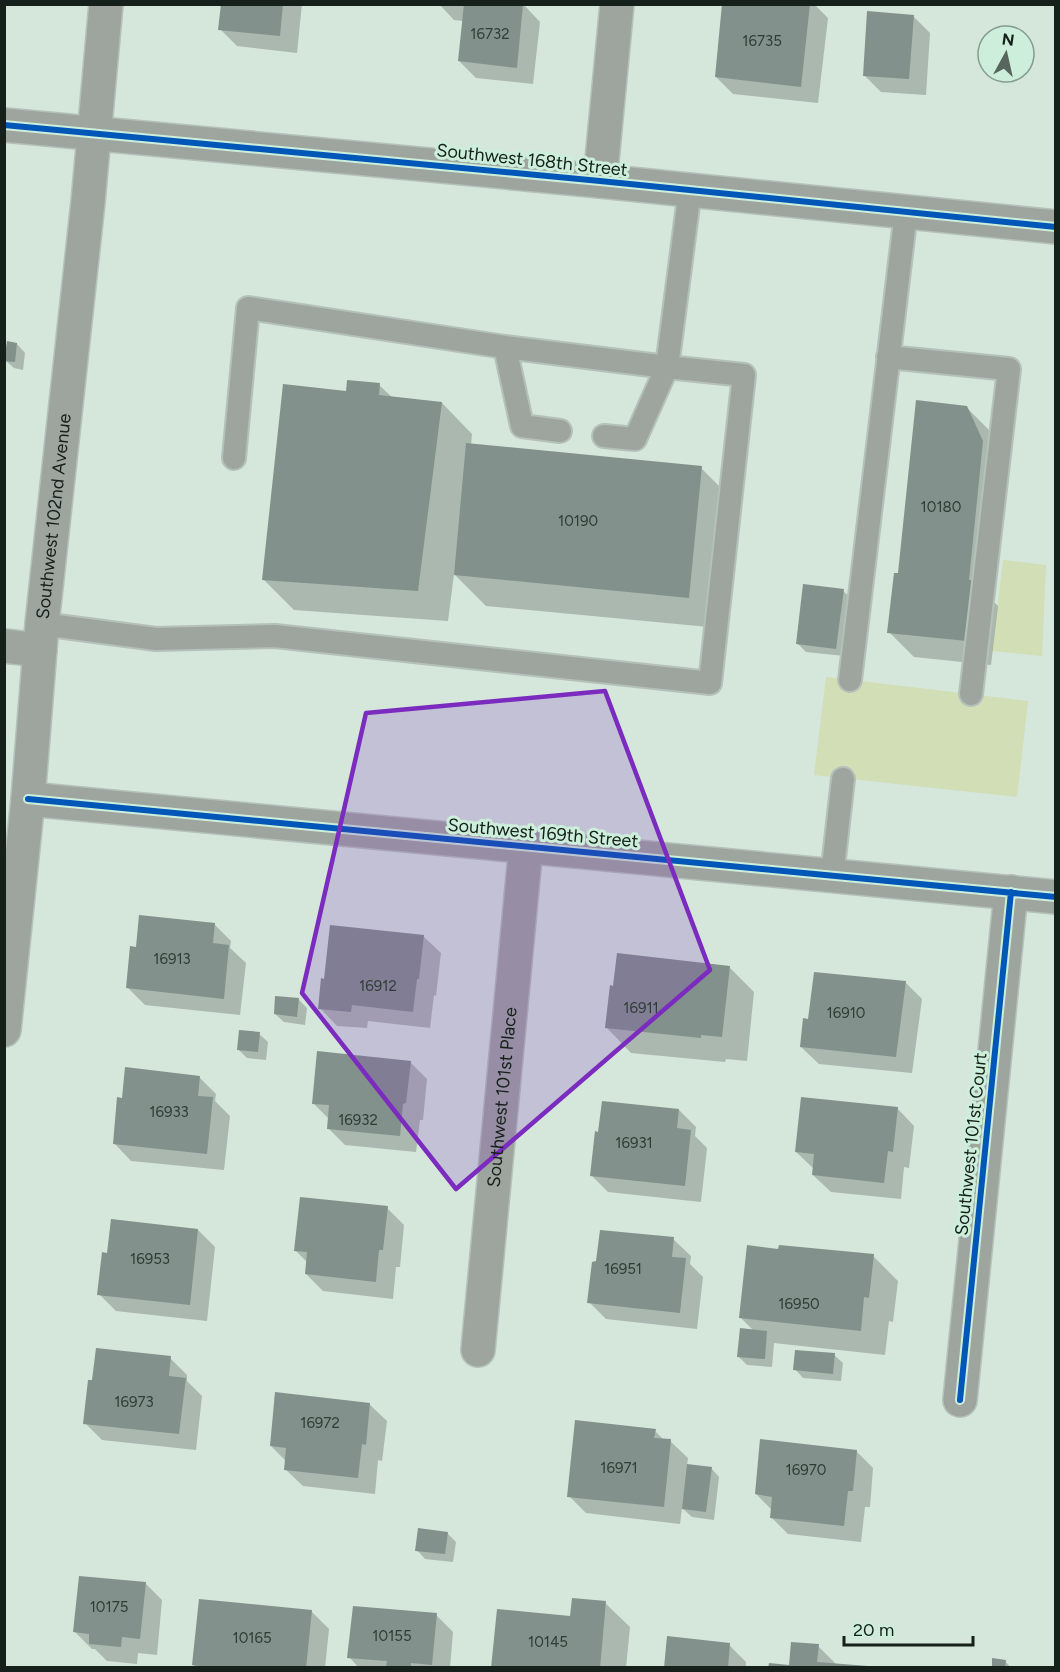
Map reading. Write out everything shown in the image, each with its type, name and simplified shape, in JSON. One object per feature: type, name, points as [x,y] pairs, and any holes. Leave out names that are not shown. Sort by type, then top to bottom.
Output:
[{"type":"street","name":"Southwest 102nd Avenue","points":[[4,1030],[28,799],[41,637],[95,134],[106,4]]},
{"type":"street","points":[[600,181],[617,4]]},
{"type":"street","name":"Southwest 168th Street","points":[[4,125],[1056,227]]},
{"type":"street","points":[[4,646],[41,637]]},
{"type":"street","name":"Southwest 169th Street","points":[[28,799],[1056,897]]},
{"type":"street","name":"Southwest 101st Place","points":[[478,1350],[526,846]]},
{"type":"street","name":"Southwest 101st Court","points":[[960,1400],[1011,892]]},
{"type":"lane","points":[[604,436],[634,439],[668,367],[690,190]]},
{"type":"lane","points":[[850,680],[906,212]]},
{"type":"lane","points":[[41,637],[156,639],[275,636],[710,682],[744,375],[505,347],[248,308],[234,458]]},
{"type":"lane","points":[[505,347],[522,426],[560,431]]},
{"type":"lane","points":[[888,357],[1008,369],[971,694]]},
{"type":"lane","points":[[832,876],[843,779]]},
{"type":"highlighted area","points":[[605,691],[710,970],[456,1189],[302,993],[366,713]]},
{"type":"green space","points":[[1003,560],[1046,565],[1042,656],[992,651]]},
{"type":"green space","points":[[826,677],[1028,701],[1017,797],[814,775]]},
{"type":"building","points":[[221,4],[283,4],[280,36],[218,30]]},
{"type":"building","points":[[464,4],[523,4],[517,68],[458,61]]},
{"type":"building","points":[[722,4],[810,4],[801,87],[715,77]]},
{"type":"building","points":[[867,11],[914,15],[909,79],[863,76]]},
{"type":"building","points":[[7,341],[17,343],[15,362],[4,361]]},
{"type":"building","points":[[347,380],[380,383],[379,395],[442,402],[418,591],[262,580],[283,384],[346,391]]},
{"type":"building","points":[[916,400],[967,406],[983,441],[969,580],[974,580],[967,641],[887,633],[894,573],[898,573]]},
{"type":"building","points":[[466,443],[702,466],[689,598],[454,575]]},
{"type":"building","points":[[803,584],[844,589],[836,649],[796,644]]},
{"type":"building","points":[[139,915],[215,923],[213,943],[229,945],[224,999],[126,988],[130,946],[136,947]]},
{"type":"building","points":[[330,925],[424,935],[413,1012],[352,1005],[351,1012],[318,1009]]},
{"type":"building","points":[[617,953],[730,966],[722,1037],[701,1035],[701,1038],[605,1028],[610,985],[613,986]]},
{"type":"building","points":[[814,972],[906,981],[896,1057],[800,1047],[803,1018],[808,1019]]},
{"type":"building","points":[[275,996],[299,998],[297,1017],[274,1014]]},
{"type":"building","points":[[239,1030],[260,1032],[258,1052],[237,1050]]},
{"type":"building","points":[[317,1051],[411,1061],[400,1136],[327,1129],[329,1105],[312,1104]]},
{"type":"building","points":[[125,1067],[200,1076],[198,1096],[213,1097],[207,1154],[113,1144],[117,1097],[122,1098]]},
{"type":"building","points":[[801,1097],[898,1107],[893,1152],[888,1151],[884,1183],[812,1175],[814,1154],[795,1152]]},
{"type":"building","points":[[602,1101],[679,1109],[677,1128],[691,1130],[685,1186],[590,1176],[595,1131],[598,1132]]},
{"type":"building","points":[[300,1197],[388,1206],[383,1250],[379,1250],[376,1282],[305,1274],[307,1252],[294,1251]]},
{"type":"building","points":[[111,1219],[198,1229],[190,1305],[97,1295],[102,1252],[107,1253]]},
{"type":"building","points":[[600,1230],[674,1237],[672,1257],[686,1258],[680,1313],[587,1303],[592,1262],[596,1261]]},
{"type":"building","points":[[747,1245],[778,1249],[779,1245],[874,1254],[869,1298],[864,1297],[861,1331],[739,1318]]},
{"type":"building","points":[[740,1328],[767,1331],[765,1359],[737,1357]]},
{"type":"building","points":[[96,1348],[171,1356],[169,1376],[186,1378],[179,1434],[83,1424],[88,1380],[92,1380]]},
{"type":"building","points":[[795,1350],[835,1353],[833,1374],[793,1370]]},
{"type":"building","points":[[275,1392],[370,1403],[366,1445],[362,1444],[358,1478],[284,1470],[286,1448],[270,1446]]},
{"type":"building","points":[[575,1420],[656,1429],[654,1438],[671,1439],[664,1507],[567,1497]]},
{"type":"building","points":[[760,1439],[857,1450],[853,1491],[848,1491],[844,1526],[770,1518],[772,1497],[755,1494]]},
{"type":"building","points":[[687,1464],[712,1467],[706,1512],[682,1509]]},
{"type":"building","points":[[418,1528],[448,1532],[445,1554],[415,1551]]},
{"type":"building","points":[[79,1576],[146,1582],[140,1639],[122,1637],[121,1647],[89,1644],[89,1634],[73,1632]]},
{"type":"building","points":[[572,1598],[606,1601],[600,1668],[491,1668],[497,1609],[570,1616]]},
{"type":"building","points":[[199,1599],[312,1610],[306,1668],[215,1668],[192,1665]]},
{"type":"building","points":[[353,1606],[437,1613],[432,1665],[411,1663],[411,1668],[386,1668],[387,1661],[347,1658]]},
{"type":"building","points":[[667,1636],[730,1643],[728,1668],[664,1668]]},
{"type":"building","points":[[791,1642],[819,1644],[817,1662],[868,1666],[868,1668],[768,1668],[769,1663],[789,1665]]},
{"type":"building","points":[[992,1658],[1006,1660],[1005,1668],[992,1668]]},
{"type":"cycle path","points":[[4,125],[1056,227]]},
{"type":"cycle path","points":[[28,799],[1056,897]]},
{"type":"cycle path","points":[[960,1400],[1011,892]]}]
